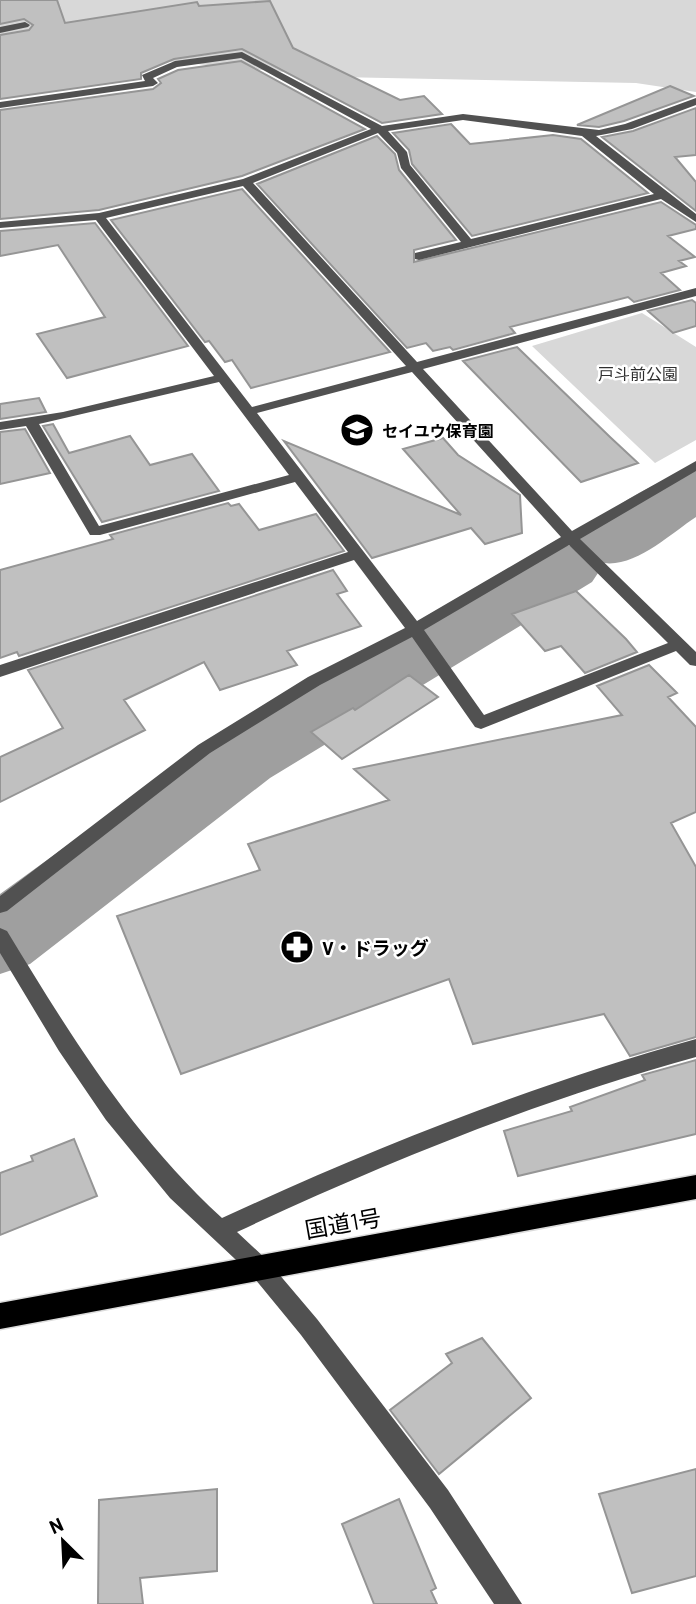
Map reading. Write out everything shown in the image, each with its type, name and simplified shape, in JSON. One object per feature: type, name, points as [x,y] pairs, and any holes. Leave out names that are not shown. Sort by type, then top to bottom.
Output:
[{"type":"highway","name":"国道1号","points":[[0,1316],[696,1186]]},
{"type":"street","points":[[0,30],[25,25]]},
{"type":"street","points":[[1,104],[152,83],[146,77],[175,64],[242,55],[380,129],[402,152],[405,166],[469,244]]},
{"type":"street","points":[[0,225],[99,216],[246,181],[380,129],[463,117],[583,132],[628,127],[696,101]]},
{"type":"street","points":[[583,132],[622,160],[659,196],[696,219]]},
{"type":"street","points":[[246,181],[570,539],[696,661]]},
{"type":"street","points":[[419,256],[659,196]]},
{"type":"street","points":[[99,216],[436,657],[481,723],[679,644]]},
{"type":"street","points":[[247,412],[696,292]]},
{"type":"street","points":[[0,426],[31,422],[221,378]]},
{"type":"street","points":[[31,422],[95,532],[297,477]]},
{"type":"street","points":[[0,906],[204,748],[314,681],[418,635],[570,539],[696,465]]},
{"type":"street","points":[[0,671],[356,554]]},
{"type":"street","points":[[0,936],[66,1045],[113,1114],[178,1191],[259,1267],[309,1327],[439,1499],[509,1604]]},
{"type":"street","points":[[219,1230],[281,1201],[520,1102],[601,1073],[696,1048]]},
{"type":"green space","points":[[0,0],[696,0],[696,92],[636,83],[337,77],[164,61],[0,98]]},
{"type":"green space","name":"戸斗前公園","points":[[642,313],[696,347],[696,440],[655,463],[532,346]]},
{"type":"building","points":[[0,0],[57,0],[65,23],[197,2],[199,6],[270,1],[293,48],[400,100],[424,96],[442,114],[382,123],[242,49],[174,59],[141,73],[141,79],[0,99],[0,35],[29,30],[33,25],[24,19],[0,24]]},
{"type":"building","points":[[241,61],[365,129],[242,176],[99,210],[0,219],[0,110],[153,89],[161,83],[158,79],[178,70]]},
{"type":"building","points":[[670,86],[694,96],[624,121],[599,127],[577,125]]},
{"type":"building","points":[[696,108],[696,155],[675,157],[696,182],[696,211],[602,137],[633,131]]},
{"type":"building","points":[[451,124],[470,144],[553,135],[581,139],[648,193],[472,236],[412,164],[409,150],[393,133]]},
{"type":"building","points":[[377,136],[395,154],[399,170],[456,240],[414,250],[414,262],[661,202],[696,225],[696,229],[668,236],[695,257],[679,261],[686,266],[661,273],[680,290],[634,302],[628,297],[510,327],[515,333],[453,350],[450,347],[433,351],[426,343],[407,348],[257,184]]},
{"type":"building","points":[[242,189],[390,352],[251,388],[232,360],[225,362],[209,341],[205,342],[111,220]]},
{"type":"building","points":[[95,223],[188,346],[67,378],[37,334],[105,317],[58,245],[0,256],[0,231]]},
{"type":"building","points":[[692,300],[696,303],[696,326],[673,333],[648,311]]},
{"type":"building","points":[[517,347],[638,463],[581,482],[463,361]]},
{"type":"building","points":[[39,398],[46,412],[0,419],[0,404]]},
{"type":"building","points":[[53,424],[69,453],[130,436],[150,465],[192,454],[219,491],[102,522],[43,426]]},
{"type":"building","points":[[25,429],[50,473],[0,484],[0,432]]},
{"type":"building","points":[[443,438],[458,455],[520,495],[522,533],[485,544],[471,528],[372,558],[284,441],[461,515],[403,449]]},
{"type":"building","points":[[228,503],[231,506],[239,504],[259,530],[316,514],[344,551],[19,656],[17,652],[0,658],[0,570],[113,539],[110,535]]},
{"type":"building","points":[[333,570],[347,591],[337,594],[361,626],[287,651],[297,665],[220,690],[204,662],[124,700],[145,730],[0,802],[0,757],[63,728],[28,670]]},
{"type":"building","points":[[576,591],[637,652],[585,673],[561,646],[545,651],[512,614]]},
{"type":"building","points":[[649,665],[677,693],[668,697],[696,727],[696,812],[671,823],[696,867],[696,1037],[630,1056],[604,1014],[473,1044],[449,979],[181,1074],[117,916],[260,870],[248,844],[389,800],[354,769],[622,715],[597,686]]},
{"type":"building","points":[[409,675],[438,697],[342,759],[311,732],[353,708],[355,710]]},
{"type":"building","points":[[696,1060],[696,1134],[518,1176],[504,1131],[572,1111],[570,1107],[645,1080],[642,1075]]},
{"type":"building","points":[[74,1139],[97,1196],[0,1235],[0,1173],[33,1161],[31,1156]]},
{"type":"building","points":[[482,1338],[531,1398],[439,1474],[390,1410],[452,1363],[446,1354]]},
{"type":"building","points":[[696,1469],[696,1576],[632,1593],[599,1494]]},
{"type":"building","points":[[217,1489],[217,1571],[140,1578],[143,1604],[98,1604],[99,1500]]},
{"type":"building","points":[[399,1499],[436,1588],[431,1591],[437,1604],[374,1604],[342,1524]]},
{"type":"waterway","points":[[609,544],[696,488]]},
{"type":"waterway","points":[[0,940],[243,758],[568,567]]},
{"type":"place","name":"セイユウ保育園","points":[[357,430]]},
{"type":"place","name":"V・ドラッグ","points":[[297,947]]}]
